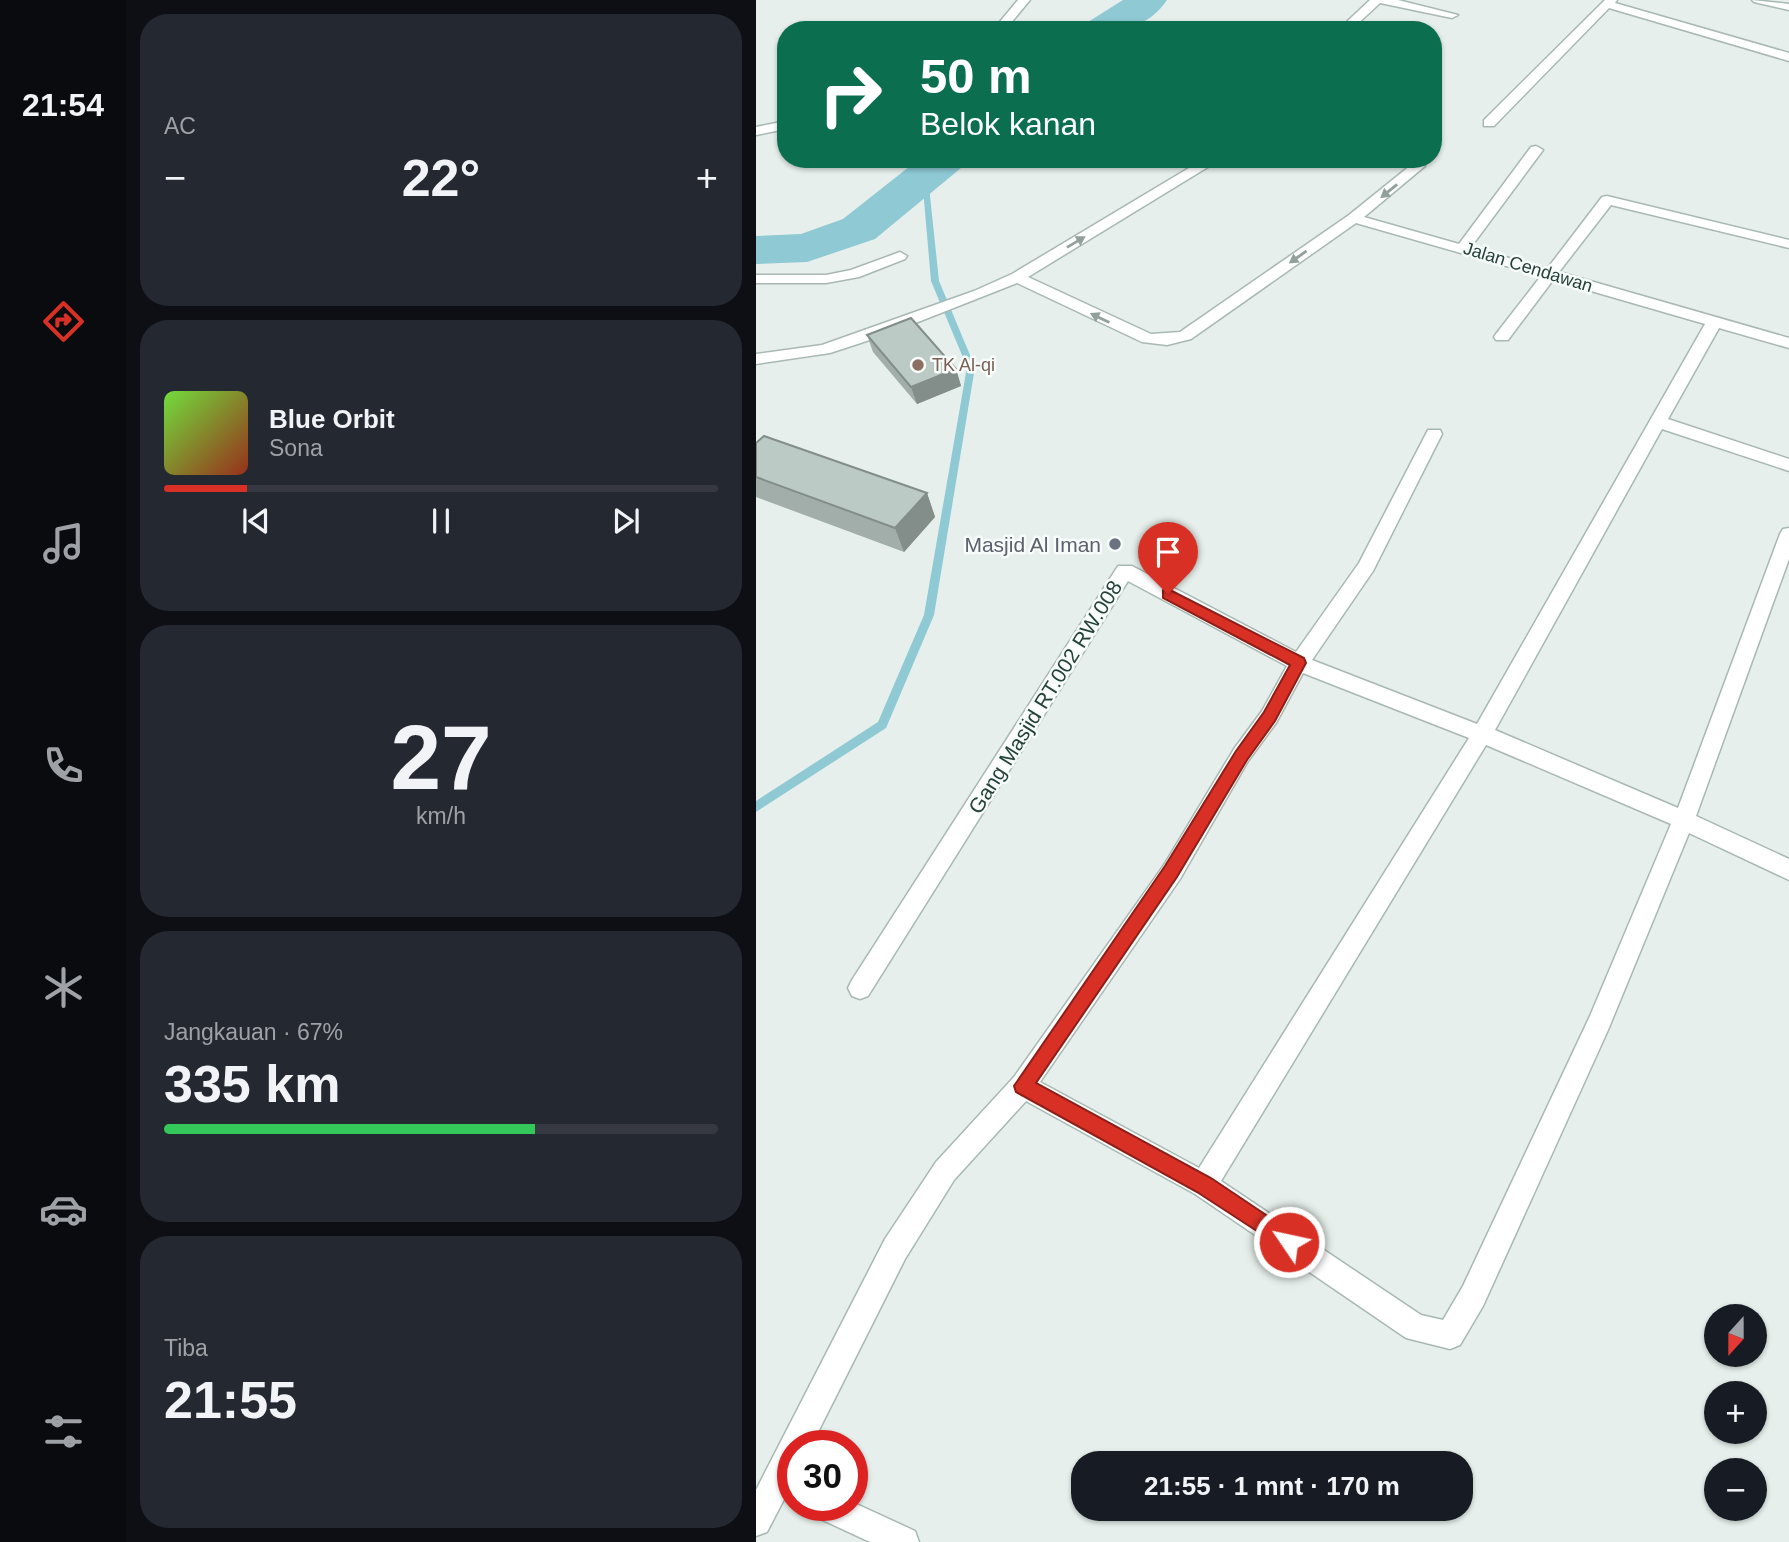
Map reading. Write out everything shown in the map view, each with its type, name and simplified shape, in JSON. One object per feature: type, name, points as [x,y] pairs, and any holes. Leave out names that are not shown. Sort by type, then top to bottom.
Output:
[{"type":"street","points":[[1006,21],[1024,0]]},
{"type":"street","points":[[1354,21],[1379,0],[1452,15]]},
{"type":"street","points":[[1758,0],[1789,7]]},
{"type":"street","points":[[1489,123],[1609,2],[1789,57]]},
{"type":"street","points":[[756,131],[777,127]]},
{"type":"street","points":[[1463,248],[1536,150]]},
{"type":"street","points":[[756,359],[824,350],[979,294],[1017,277],[1199,168]]},
{"type":"street","points":[[1017,277],[1128,332],[1148,339],[1167,340],[1185,336],[1354,218],[1416,168]]},
{"type":"street","points":[[1502,337],[1607,200],[1789,244]]},
{"type":"street","name":"Jalan Cendawan","points":[[1354,218],[1789,343]]},
{"type":"street","points":[[756,279],[826,279],[863,271],[900,256]]},
{"type":"street","points":[[1204,1185],[1482,734],[1714,322]]},
{"type":"street","points":[[1658,422],[1789,465]]},
{"type":"street","points":[[804,1430],[895,1249],[945,1171],[1023,1086],[1171,872],[1241,755],[1269,717],[1299,663],[1366,566],[1434,434]]},
{"type":"street","points":[[1023,1086],[1204,1185],[1416,1328],[1450,1335],[1474,1296],[1594,1034],[1684,820],[1782,572],[1789,534]]},
{"type":"street","name":"Gang Masjid RT.002 RW.008","points":[[860,988],[1125,571],[1299,663]]},
{"type":"street","points":[[1299,663],[1482,734],[1684,820],[1789,870]]},
{"type":"street","points":[[756,1521],[777,1496]]},
{"type":"street","points":[[859,1521],[904,1542]]},
{"type":"building","points":[[911,318],[956,369],[911,387],[867,335]]},
{"type":"building","points":[[764,436],[927,493],[895,528],[756,477],[756,443]]},
{"type":"waterway","points":[[1116,21],[1148,0]]},
{"type":"waterway","points":[[756,250],[807,248],[859,229],[935,168]]},
{"type":"waterway","points":[[756,807],[882,725],[929,615],[971,367],[935,281],[925,177]]},
{"type":"place","name":"TK Al-qi","points":[[918,365]]},
{"type":"place","name":"Masjid Al Iman","points":[[1115,544]]},
{"type":"route","points":[[1168,594],[1299,663],[1269,717],[1241,755],[1171,872],[1023,1086],[1204,1185],[1289,1242]]}]
